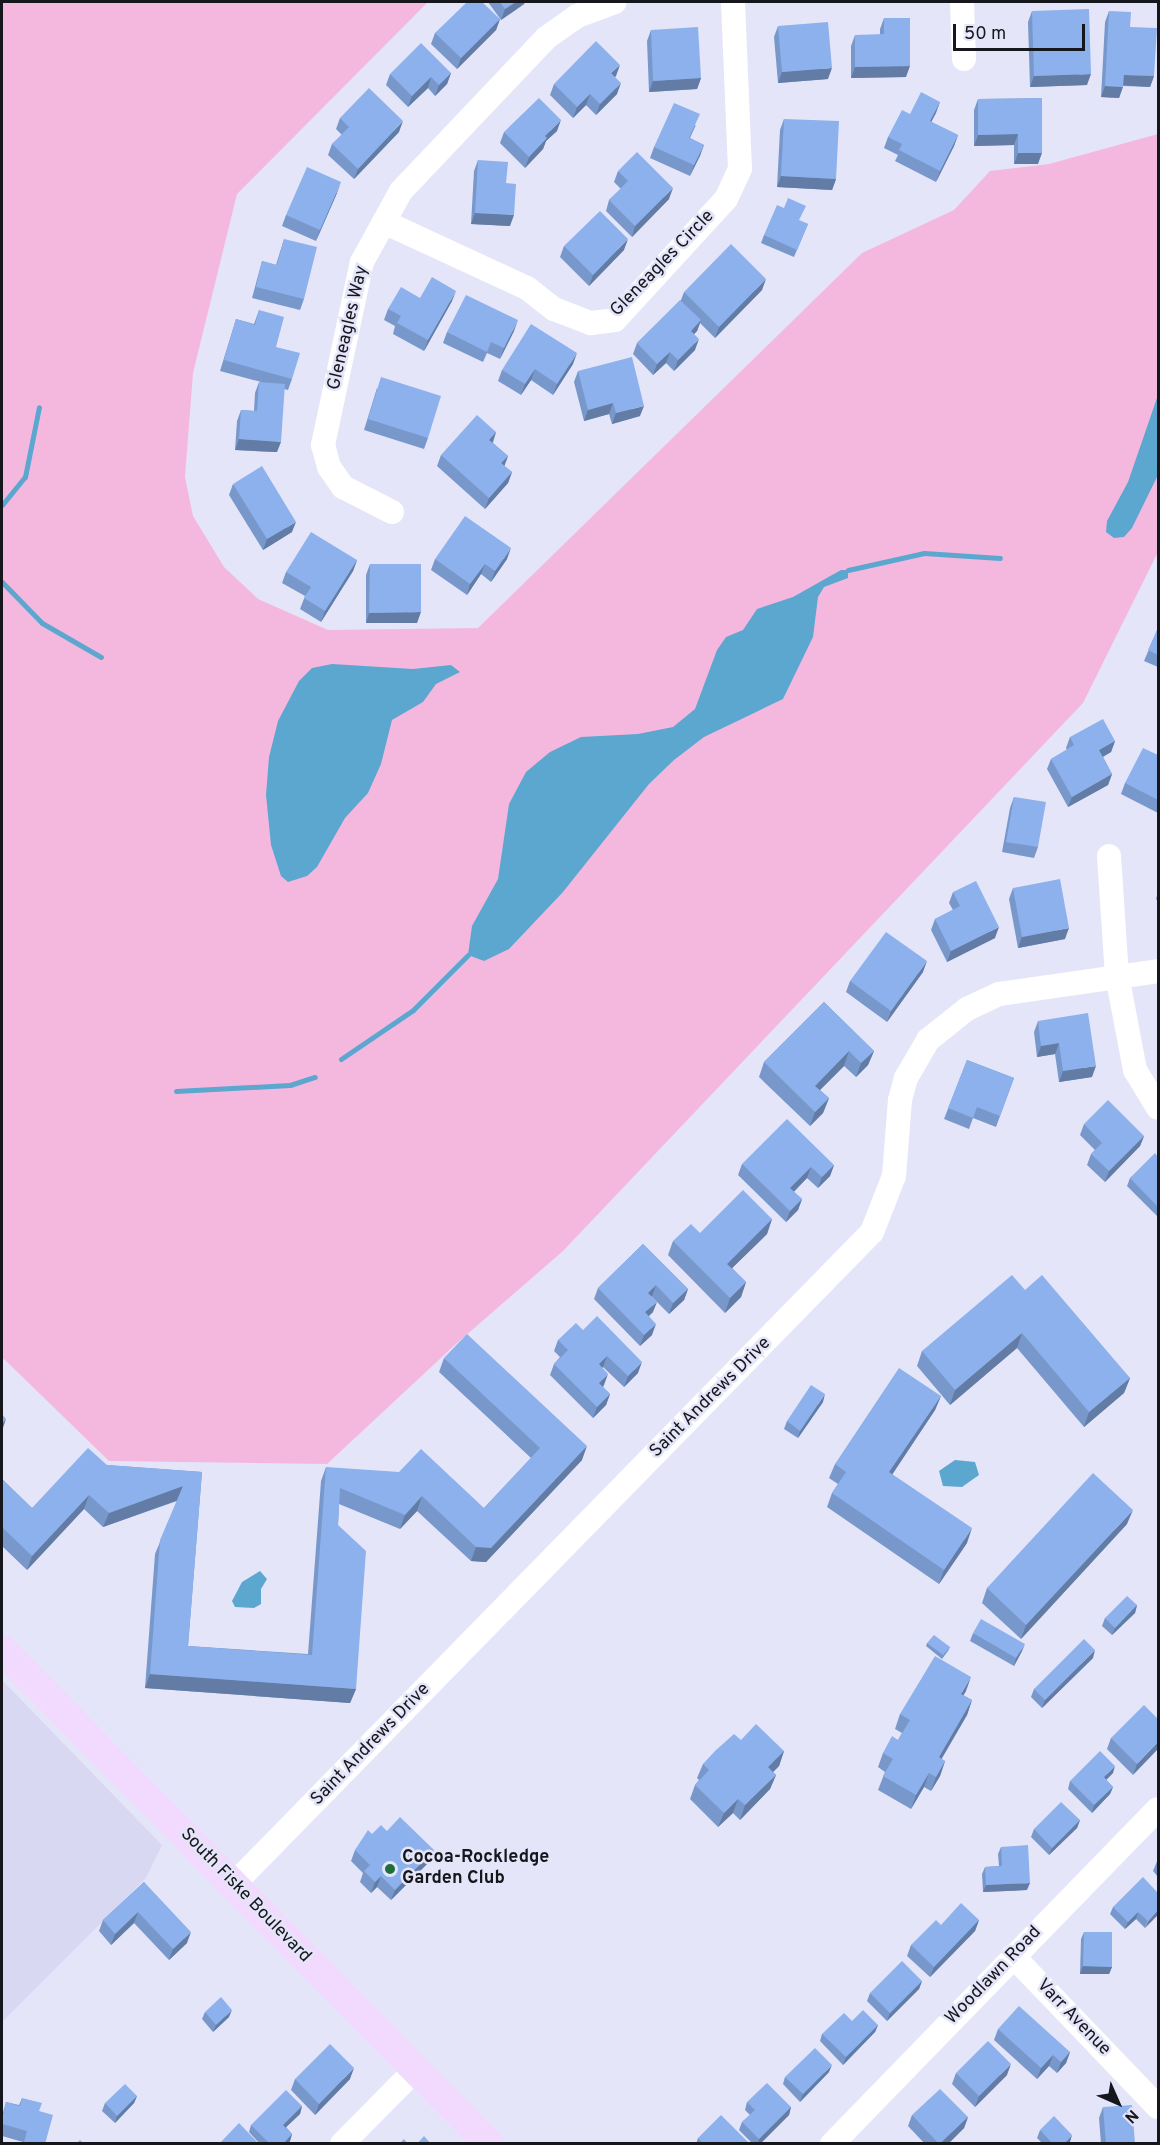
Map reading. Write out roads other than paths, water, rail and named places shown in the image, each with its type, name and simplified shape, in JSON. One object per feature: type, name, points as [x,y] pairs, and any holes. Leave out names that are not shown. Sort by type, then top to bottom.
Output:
[{"type":"main road","name":"South Fiske Boulevard","points":[[2,1650],[489,2144]]},
{"type":"street","name":"Gleneagles Way","points":[[392,512],[342,487],[329,466],[323,445],[362,262],[401,190],[546,38],[577,16],[615,2]]},
{"type":"street","name":"Gleneagles Circle","points":[[384,222],[527,288],[554,309],[591,323],[615,320],[726,199],[740,169],[734,2]]},
{"type":"street","points":[[962,2],[964,59]]},
{"type":"street","points":[[1109,856],[1117,975],[1135,1070],[1158,1107]]},
{"type":"street","name":"Saint Andrews Drive","points":[[234,1884],[872,1232],[894,1176],[900,1100],[906,1078],[928,1040],[967,1008],[999,994],[1117,975],[1158,971]]},
{"type":"street","name":"Woodlawn Road","points":[[832,2144],[1158,1809]]},
{"type":"street","name":"Varr Avenue","points":[[1013,1956],[1158,2107]]},
{"type":"street","points":[[342,2144],[415,2070]]},
{"type":"water","points":[[1158,395],[1158,475],[1132,528],[1124,537],[1114,538],[1106,532],[1107,521],[1128,482]]},
{"type":"water","points":[[841,570],[848,570],[848,578],[824,587],[818,597],[813,637],[783,699],[704,737],[674,760],[649,784],[563,892],[509,949],[484,961],[468,955],[472,926],[498,879],[509,804],[526,772],[550,752],[581,737],[638,734],[673,727],[695,709],[717,650],[726,637],[743,630],[757,609],[793,597]]},
{"type":"water","points":[[332,664],[413,669],[451,665],[460,672],[436,684],[423,702],[392,720],[381,764],[368,793],[345,818],[317,867],[307,876],[288,882],[281,876],[271,845],[266,795],[269,757],[278,721],[299,681],[312,668]]},
{"type":"water","points":[[955,1460],[975,1462],[979,1475],[962,1487],[943,1486],[939,1471]]},
{"type":"water","points":[[260,1571],[267,1579],[261,1589],[261,1604],[254,1608],[235,1607],[232,1601],[242,1582]]},
{"type":"waterway","points":[[2,505],[25,477],[39,407]]},
{"type":"waterway","points":[[848,570],[924,553],[1000,558]]},
{"type":"waterway","points":[[2,582],[42,623],[101,657]]},
{"type":"waterway","points":[[341,1059],[413,1010],[468,955]]},
{"type":"waterway","points":[[176,1091],[290,1085],[315,1077]]},
{"type":"place","name":"Cocoa-Rockledge Garden Club","points":[[390,1869]]}]
